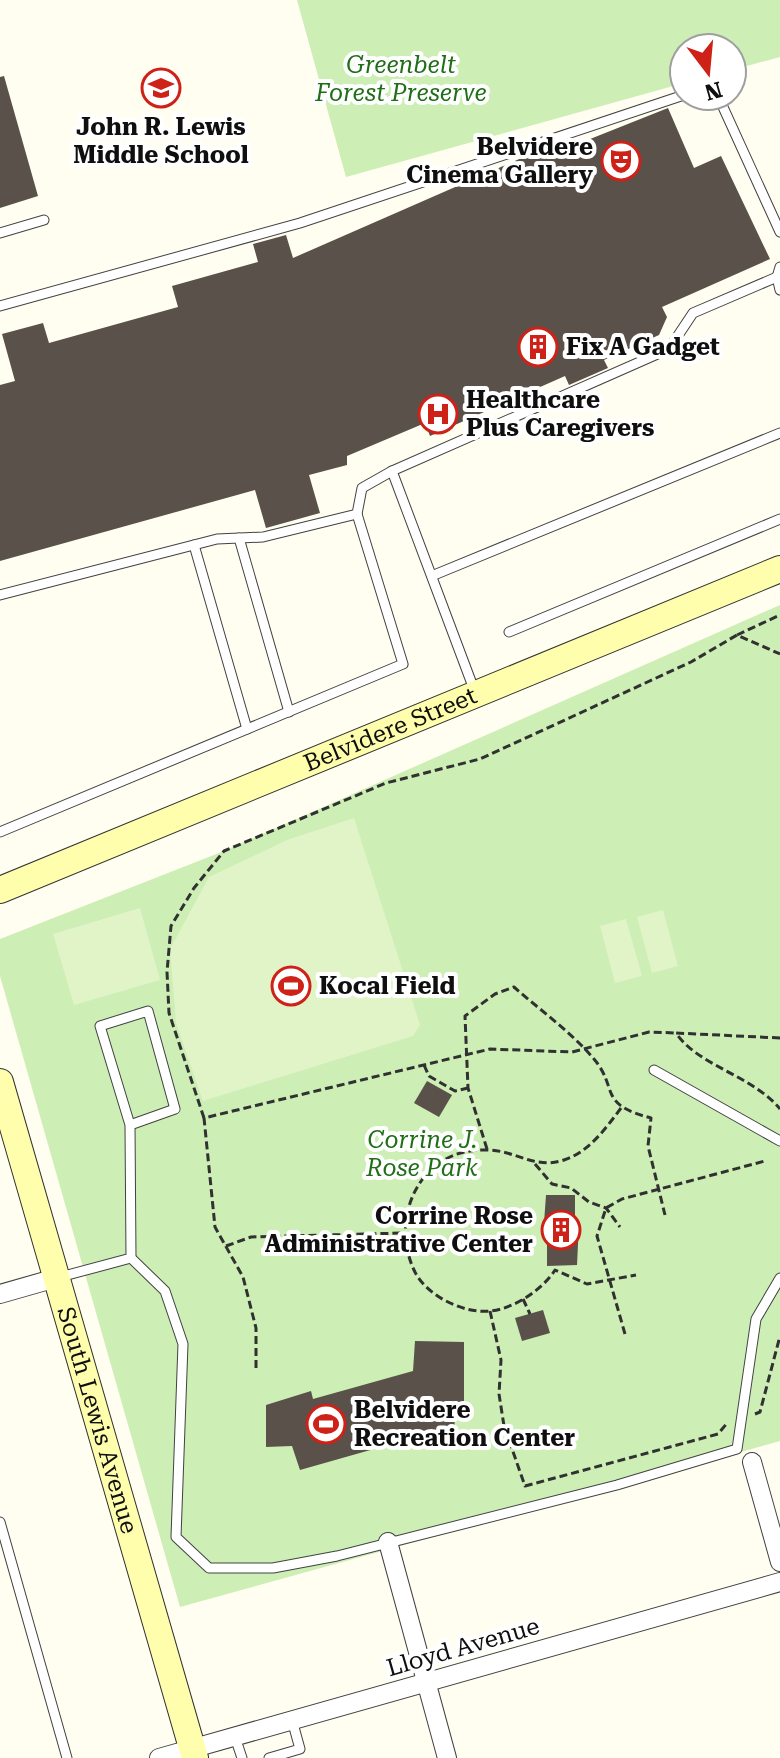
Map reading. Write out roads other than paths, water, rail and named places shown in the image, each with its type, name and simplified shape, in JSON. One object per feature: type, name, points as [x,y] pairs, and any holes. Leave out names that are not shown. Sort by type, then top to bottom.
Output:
[{"type":"main road","name":"Belvidere Street","points":[[0,890],[780,569]]},
{"type":"main road","name":"South Lewis Avenue","points":[[0,1082],[193,1754]]},
{"type":"street","points":[[0,1294],[56,1278]]},
{"type":"street","points":[[752,1462],[780,1562]]},
{"type":"street","points":[[388,1542],[447,1758]]},
{"type":"street","name":"Lloyd Avenue","points":[[159,1758],[193,1754],[235,1737],[292,1720],[780,1582]]},
{"type":"lane","points":[[0,306],[300,223],[668,100]]},
{"type":"lane","points":[[725,112],[780,232]]},
{"type":"lane","points":[[0,233],[44,220]]},
{"type":"lane","points":[[0,832],[403,664],[357,514],[362,488],[392,471],[669,349],[693,313],[778,272],[780,290]]},
{"type":"lane","points":[[434,575],[780,433]]},
{"type":"lane","points":[[392,471],[434,575],[476,694]]},
{"type":"lane","points":[[0,595],[194,545],[263,537],[357,514]]},
{"type":"lane","points":[[509,632],[780,519]]},
{"type":"lane","points":[[239,538],[289,712]]},
{"type":"lane","points":[[194,545],[247,729]]},
{"type":"lane","points":[[130,1125],[175,1109],[148,1011],[100,1026],[130,1125],[131,1258],[165,1291],[183,1344],[176,1537],[209,1568],[273,1568],[617,1485],[737,1449],[756,1319],[780,1278]]},
{"type":"lane","points":[[654,1070],[780,1141]]},
{"type":"lane","points":[[56,1278],[131,1258]]},
{"type":"lane","points":[[0,1522],[67,1758]]},
{"type":"lane","points":[[269,1758],[301,1754],[292,1720]]},
{"type":"lane","points":[[235,1737],[242,1758]]},
{"type":"place","name":"John R. Lewis Middle School","points":[[161,88]]},
{"type":"place","name":"Belvidere Cinema Gallery","points":[[621,161]]},
{"type":"place","name":"Fix A Gadget","points":[[538,347]]},
{"type":"place","name":"Healthcare Plus Caregivers","points":[[438,414]]},
{"type":"place","name":"Kocal Field","points":[[291,986]]},
{"type":"place","name":"Corrine Rose Administrative Center","points":[[561,1230]]},
{"type":"place","name":"Belvidere Recreation Center","points":[[326,1424]]},
{"type":"park label","name":"Greenbelt Forest Preserve","points":[[401,79]]},
{"type":"park label","name":"Corrine J. Rose Park","points":[[422,1154]]}]
